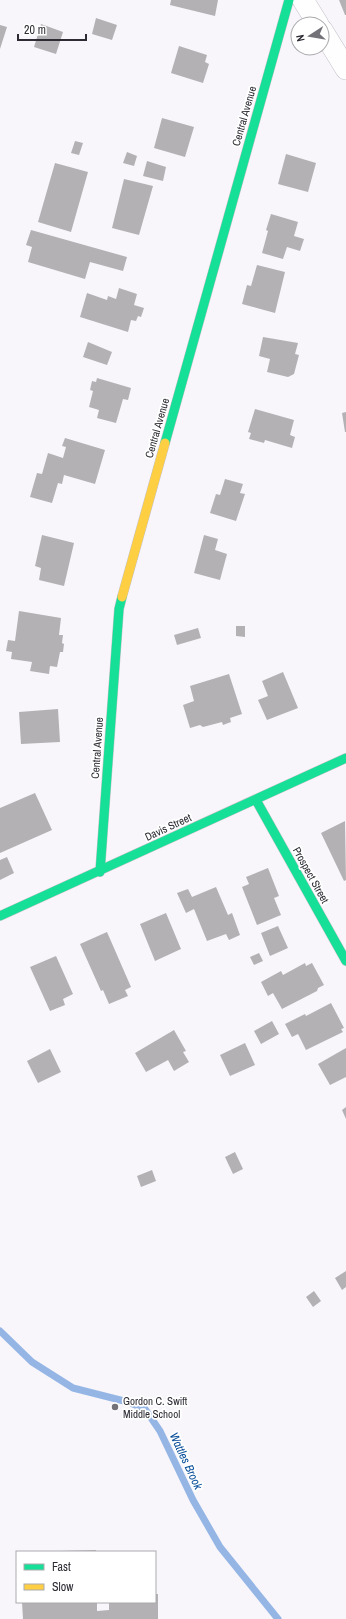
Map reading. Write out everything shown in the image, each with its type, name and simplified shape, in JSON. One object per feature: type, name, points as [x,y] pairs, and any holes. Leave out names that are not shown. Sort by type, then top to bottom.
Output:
[{"type":"street","name":"Central Avenue","points":[[100,872],[119,609],[289,0]]},
{"type":"street","points":[[303,0],[313,16]]},
{"type":"street","points":[[330,43],[346,69]]},
{"type":"street","name":"Davis Street","points":[[0,916],[100,872],[346,758]]},
{"type":"street","name":"Prospect Street","points":[[256,800],[346,960]]},
{"type":"building","points":[[171,0],[218,0],[215,16],[170,5]]},
{"type":"building","points":[[339,0],[346,0],[346,15],[345,15]]},
{"type":"building","points":[[96,18],[117,25],[112,40],[92,34]]},
{"type":"building","points":[[41,24],[63,32],[56,54],[34,47]]},
{"type":"building","points":[[0,25],[7,27],[0,49]]},
{"type":"building","points":[[179,46],[207,55],[205,62],[209,64],[203,83],[171,73]]},
{"type":"building","points":[[162,118],[194,127],[185,157],[154,148]]},
{"type":"building","points":[[75,141],[83,143],[79,155],[71,153]]},
{"type":"building","points":[[127,152],[137,156],[134,166],[123,163]]},
{"type":"building","points":[[286,154],[316,163],[308,192],[278,184]]},
{"type":"building","points":[[147,161],[166,167],[163,181],[143,176]]},
{"type":"building","points":[[55,163],[88,172],[71,232],[38,222]]},
{"type":"building","points":[[124,179],[153,186],[139,235],[112,228]]},
{"type":"building","points":[[271,214],[298,222],[294,236],[304,239],[300,251],[287,247],[283,259],[262,253],[268,231],[266,230]]},
{"type":"building","points":[[31,230],[127,257],[123,271],[90,262],[85,279],[28,262],[32,247],[26,245]]},
{"type":"building","points":[[257,265],[285,272],[275,313],[242,304],[247,285],[251,286]]},
{"type":"building","points":[[119,288],[137,294],[134,305],[144,308],[141,317],[138,316],[136,321],[131,320],[128,332],[80,317],[87,293],[107,300],[108,296],[116,299]]},
{"type":"building","points":[[263,337],[298,343],[295,354],[299,355],[294,374],[288,377],[267,372],[270,359],[259,356]]},
{"type":"building","points":[[88,342],[112,352],[107,365],[83,357]]},
{"type":"building","points":[[97,378],[131,388],[128,400],[123,399],[116,423],[97,418],[99,410],[89,407],[93,391],[90,390],[92,381],[96,382]]},
{"type":"building","points":[[255,409],[294,420],[290,435],[295,437],[292,448],[265,440],[264,443],[249,439],[251,433],[248,432]]},
{"type":"building","points":[[346,412],[346,432],[345,432],[342,413]]},
{"type":"building","points":[[65,438],[105,450],[95,484],[64,475],[62,484],[58,483],[52,503],[30,497],[37,473],[42,474],[48,453],[63,458],[66,447],[62,446]]},
{"type":"building","points":[[225,479],[243,484],[240,493],[245,494],[236,521],[210,513],[216,494],[220,495]]},
{"type":"building","points":[[42,535],[74,543],[64,586],[39,580],[41,568],[35,566]]},
{"type":"building","points":[[204,535],[218,539],[215,550],[227,554],[220,580],[194,573]]},
{"type":"building","points":[[19,611],[61,618],[59,635],[63,635],[63,652],[60,652],[57,667],[50,666],[49,674],[30,671],[32,662],[11,659],[12,652],[6,651],[8,640],[15,641]]},
{"type":"building","points":[[236,626],[245,626],[245,637],[236,636]]},
{"type":"building","points":[[198,628],[201,638],[177,645],[174,635]]},
{"type":"building","points":[[283,672],[298,708],[267,720],[258,700],[268,696],[262,681]]},
{"type":"building","points":[[229,674],[242,714],[230,718],[231,722],[223,725],[222,722],[203,727],[200,725],[190,728],[183,705],[194,701],[190,686]]},
{"type":"building","points":[[58,709],[60,742],[21,744],[19,712]]},
{"type":"building","points":[[35,793],[52,830],[0,853],[0,808]]},
{"type":"building","points":[[345,821],[346,880],[344,881],[321,833]]},
{"type":"building","points":[[7,857],[14,873],[0,880],[0,860]]},
{"type":"building","points":[[268,868],[279,896],[274,898],[281,915],[257,925],[242,887],[249,884],[246,877]]},
{"type":"building","points":[[216,887],[228,915],[232,913],[240,935],[229,940],[226,934],[207,941],[194,909],[186,913],[177,893],[188,889],[192,897]]},
{"type":"building","points":[[166,913],[181,949],[155,961],[140,924]]},
{"type":"building","points":[[278,926],[288,948],[270,956],[261,933]]},
{"type":"building","points":[[107,932],[131,987],[125,990],[128,996],[109,1004],[103,990],[101,991],[80,944]]},
{"type":"building","points":[[259,953],[263,961],[254,965],[250,957]]},
{"type":"building","points":[[56,956],[73,994],[63,999],[65,1005],[50,1011],[30,967]]},
{"type":"building","points":[[305,963],[306,966],[312,963],[324,985],[318,988],[317,991],[282,1009],[273,993],[268,996],[261,982],[281,971],[283,975]]},
{"type":"building","points":[[331,1003],[344,1028],[341,1029],[343,1032],[306,1050],[298,1034],[292,1037],[285,1024],[305,1014],[306,1016]]},
{"type":"building","points":[[272,1021],[279,1034],[261,1044],[254,1031]]},
{"type":"building","points":[[174,1030],[186,1051],[183,1052],[189,1062],[174,1071],[168,1060],[146,1072],[135,1053]]},
{"type":"building","points":[[245,1043],[255,1065],[230,1076],[220,1055]]},
{"type":"building","points":[[346,1048],[346,1077],[330,1085],[318,1064]]},
{"type":"building","points":[[50,1049],[61,1072],[38,1083],[27,1061]]},
{"type":"building","points":[[346,1107],[346,1119],[342,1110]]},
{"type":"building","points":[[235,1152],[243,1169],[233,1174],[225,1157]]},
{"type":"building","points":[[152,1170],[156,1181],[141,1187],[137,1176]]},
{"type":"building","points":[[346,1271],[346,1287],[342,1290],[335,1278]]},
{"type":"building","points":[[314,1291],[321,1301],[313,1307],[306,1297]]},
{"type":"building","points":[[96,1550],[96,1551],[58,1551]]},
{"type":"building","points":[[156,1594],[158,1594],[158,1619],[23,1619],[22,1603],[97,1603],[97,1611],[109,1610],[109,1603],[156,1603]]},
{"type":"waterway","name":"Wattles Brook","points":[[0,1331],[32,1362],[73,1388],[128,1402],[145,1409],[160,1431],[193,1500],[220,1547],[278,1619]]},
{"type":"traffic: fast","points":[[165,443],[289,0]]},
{"type":"traffic: fast","points":[[100,872],[119,609],[122,597]]},
{"type":"traffic: fast","points":[[0,916],[346,758]]},
{"type":"traffic: fast","points":[[256,800],[346,961]]},
{"type":"traffic: slow","points":[[122,597],[165,443]]},
{"type":"place","name":"Gordon C. Swift Middle School","points":[[115,1407]]}]
